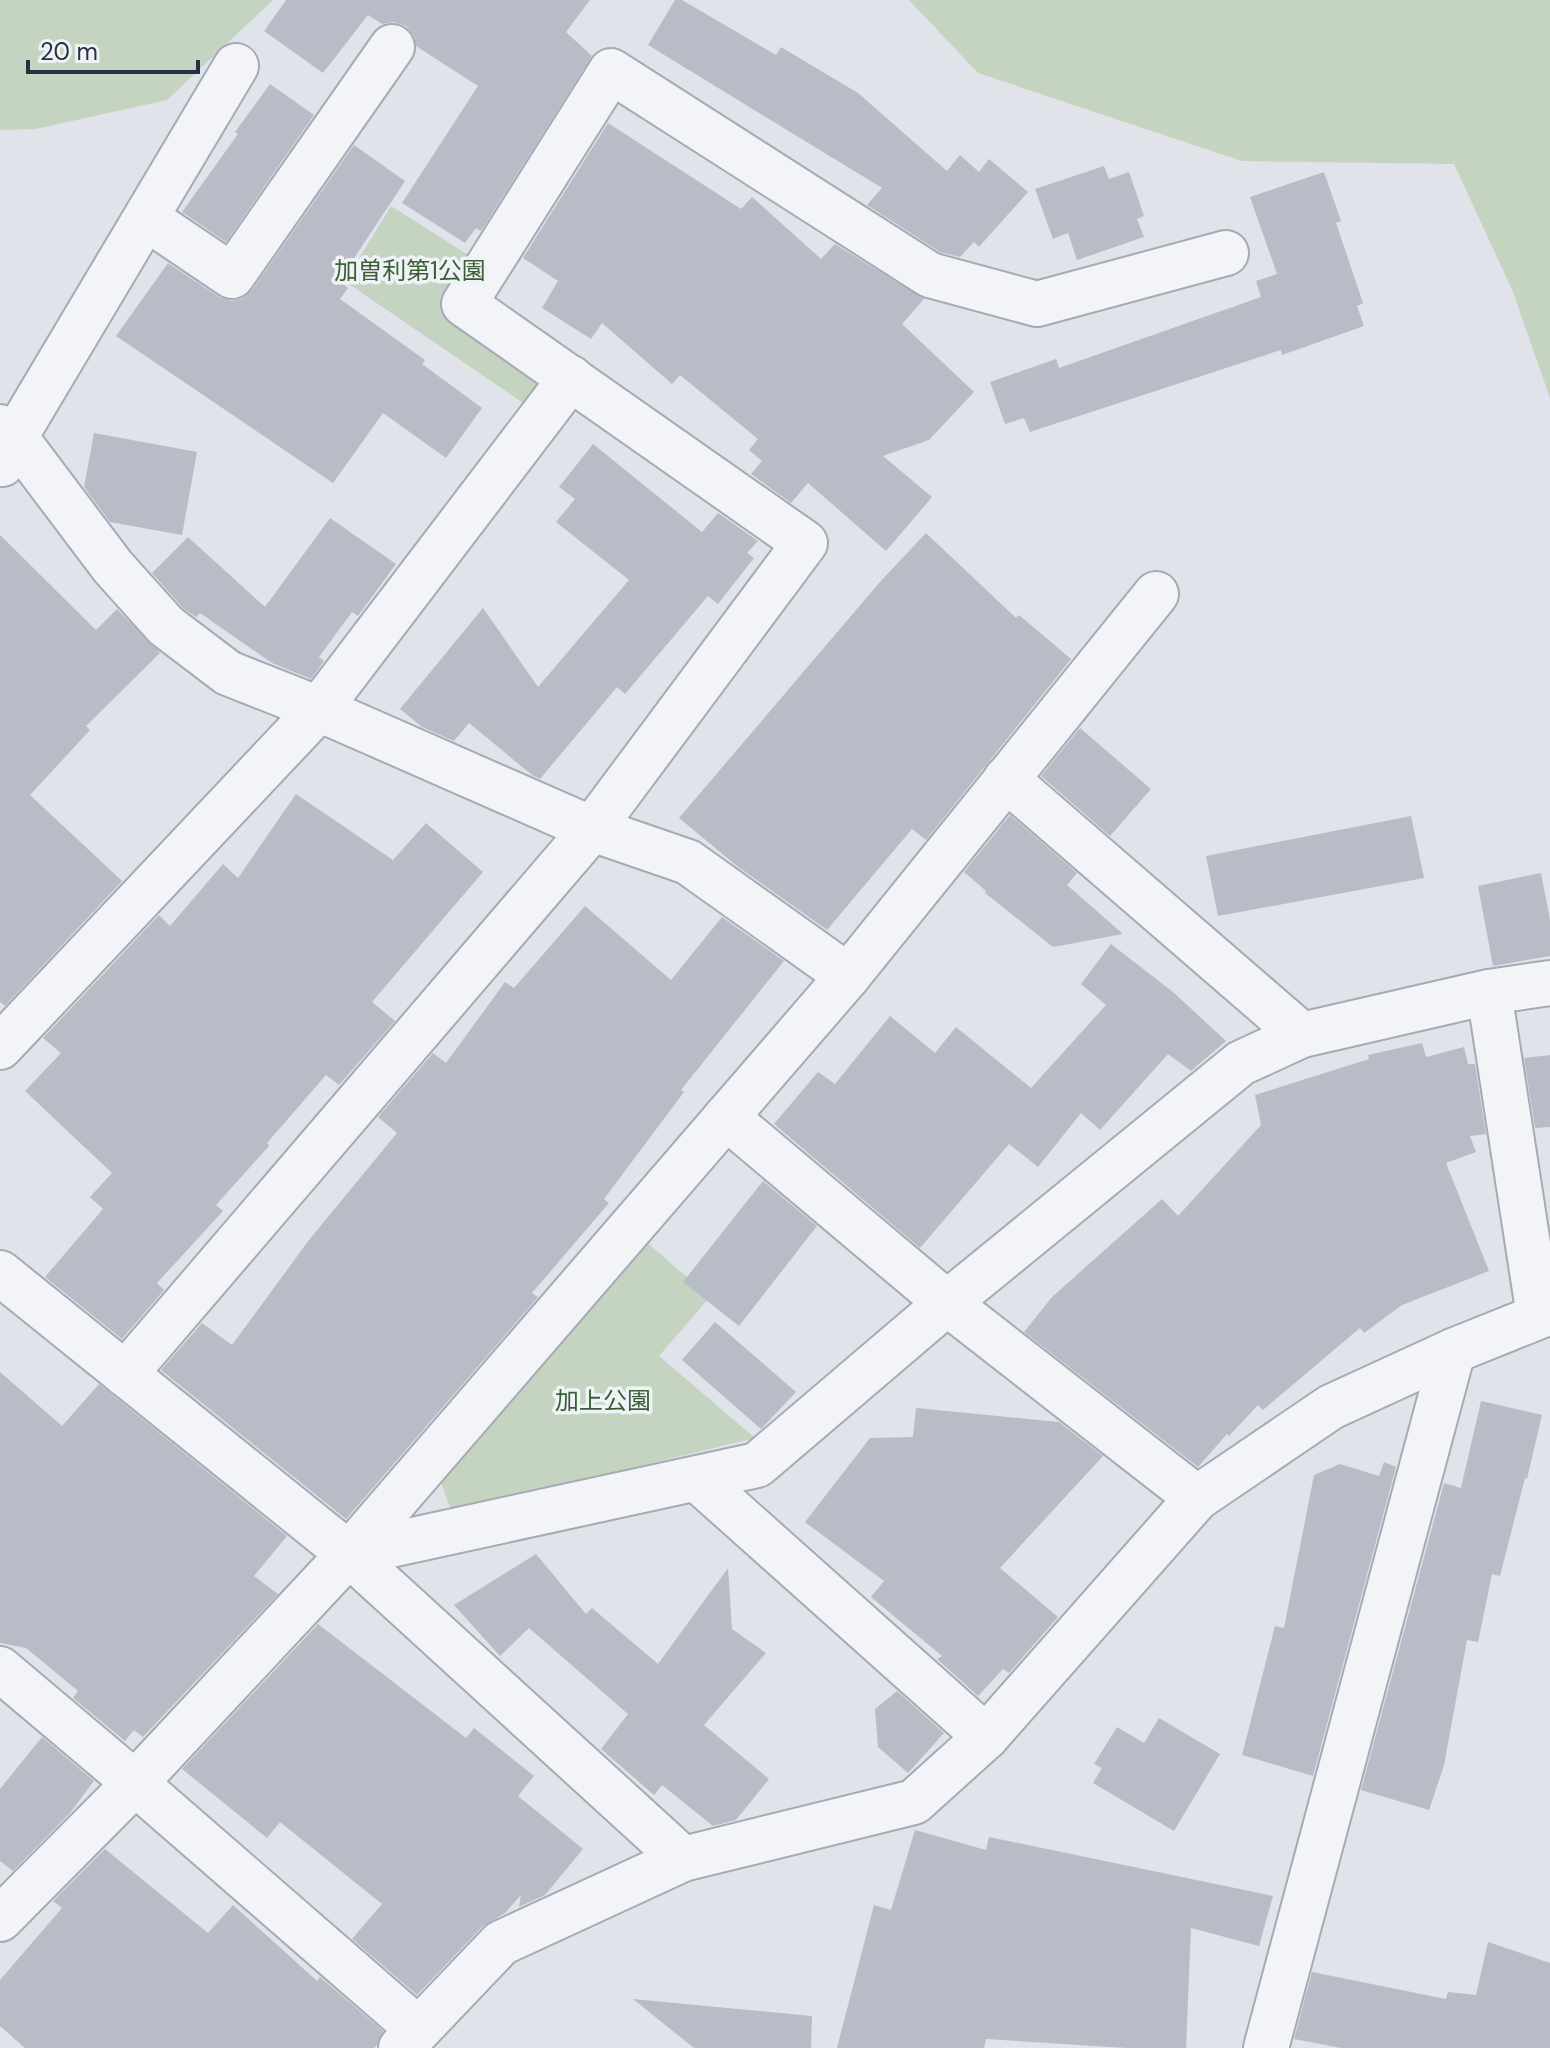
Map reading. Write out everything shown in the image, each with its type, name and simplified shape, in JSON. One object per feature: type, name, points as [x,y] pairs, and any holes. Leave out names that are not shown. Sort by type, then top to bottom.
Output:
[{"type":"street","points":[[146,218],[232,276],[392,47]]},
{"type":"street","points":[[236,66],[146,218],[5,444],[166,626],[228,673],[319,709],[592,829],[688,862],[848,976]]},
{"type":"street","points":[[125,1374],[592,829],[805,543],[464,304],[611,71],[930,275],[1037,304],[1226,253]]},
{"type":"street","points":[[0,1047],[319,709],[571,378]]},
{"type":"street","points":[[0,1919],[135,1783],[349,1554],[848,976],[1156,594]]},
{"type":"street","points":[[1006,779],[1302,1035]]},
{"type":"street","points":[[349,1554],[757,1465],[947,1303],[1241,1063],[1302,1035],[1489,992],[1550,983]]},
{"type":"street","points":[[0,1669],[135,1783],[410,2038],[501,1943],[683,1859],[914,1802],[986,1737],[1197,1498],[1331,1407],[1453,1351],[1545,1314],[1489,992]]},
{"type":"street","points":[[726,1117],[947,1303],[1197,1498]]},
{"type":"street","points":[[0,1273],[349,1554],[683,1859]]},
{"type":"street","points":[[1266,2048],[1453,1351]]},
{"type":"street","points":[[697,1479],[986,1737]]},
{"type":"green space","points":[[0,0],[273,0],[167,100],[36,129],[0,130]]},
{"type":"green space","points":[[909,0],[1550,0],[1550,398],[1513,292],[1454,164],[1242,161],[978,73]]},
{"type":"green space","name":"加曽利第1公園","points":[[391,206],[473,258],[445,299],[541,370],[542,395],[532,409],[340,278],[345,281]]},
{"type":"green space","name":"加上公園","points":[[645,1241],[710,1297],[659,1356],[755,1438],[452,1512],[441,1483]]},
{"type":"building","points":[[286,0],[590,0],[566,32],[592,56],[481,231],[476,228],[465,243],[402,203],[478,86],[416,46],[414,36],[406,26],[393,22],[382,24],[368,15],[323,73],[264,31]]},
{"type":"building","points":[[675,0],[682,0],[776,55],[781,47],[858,93],[947,171],[960,155],[979,172],[989,159],[1028,192],[979,247],[974,242],[960,257],[940,252],[867,205],[882,188],[648,45]]},
{"type":"building","points":[[270,84],[314,115],[226,242],[182,212]]},
{"type":"building","points":[[608,123],[741,209],[752,197],[821,259],[835,244],[924,299],[902,324],[974,392],[929,440],[883,456],[932,497],[886,551],[808,483],[791,503],[751,474],[762,461],[749,450],[758,439],[680,375],[672,384],[602,323],[591,339],[542,308],[558,281],[523,258]]},
{"type":"building","points":[[354,145],[405,181],[339,281],[348,288],[340,299],[425,360],[422,364],[482,408],[446,458],[383,413],[333,483],[116,336],[168,263],[219,297],[231,301],[243,298],[252,290]]},
{"type":"building","points":[[1104,166],[1109,179],[1129,172],[1144,216],[1137,219],[1144,237],[1077,260],[1068,233],[1053,239],[1035,189]]},
{"type":"building","points":[[1324,172],[1341,221],[1336,223],[1363,303],[1357,306],[1364,326],[1282,355],[1281,350],[1030,432],[1024,418],[1005,424],[990,382],[1056,359],[1059,368],[1261,297],[1256,281],[1277,274],[1250,197]]},
{"type":"building","points":[[94,433],[197,452],[182,535],[110,522],[84,487]]},
{"type":"building","points":[[593,444],[702,532],[718,513],[758,541],[747,553],[754,558],[718,604],[708,596],[625,694],[617,687],[540,779],[469,723],[454,741],[422,727],[400,709],[483,608],[538,687],[629,580],[556,522],[575,499],[559,487]]},
{"type":"building","points":[[330,518],[396,564],[358,616],[352,612],[319,657],[324,661],[311,679],[272,663],[200,613],[196,617],[183,608],[152,573],[188,537],[265,607]]},
{"type":"building","points":[[926,533],[1016,618],[1019,615],[1071,659],[926,840],[912,829],[827,930],[737,866],[679,818],[879,583]]},
{"type":"building","points":[[0,535],[96,630],[117,609],[160,653],[86,726],[90,730],[30,795],[122,881],[5,1006],[0,1002]]},
{"type":"building","points":[[1080,728],[1151,789],[1110,836],[1041,776]]},
{"type":"building","points":[[296,794],[393,860],[426,823],[483,872],[372,1002],[395,1021],[339,1085],[326,1075],[267,1143],[269,1146],[216,1205],[223,1211],[157,1283],[164,1290],[122,1339],[45,1277],[103,1209],[90,1197],[112,1173],[25,1091],[61,1053],[43,1038],[159,915],[170,926],[223,864],[238,878]]},
{"type":"building","points":[[1010,815],[1077,873],[1067,885],[1123,934],[1053,947],[985,893],[964,872]]},
{"type":"building","points":[[1411,816],[1424,878],[1218,916],[1206,856]]},
{"type":"building","points":[[1541,873],[1550,920],[1550,956],[1493,966],[1478,886]]},
{"type":"building","points":[[585,906],[671,980],[722,917],[784,961],[681,1090],[684,1092],[604,1199],[609,1203],[532,1293],[538,1297],[346,1519],[161,1370],[202,1323],[232,1345],[309,1240],[397,1133],[378,1117],[433,1053],[446,1063],[505,982],[514,988]]},
{"type":"building","points":[[1111,944],[1173,992],[1226,1041],[1191,1071],[1168,1054],[1100,1130],[1081,1113],[1038,1167],[1009,1144],[920,1248],[774,1124],[818,1072],[835,1084],[890,1016],[935,1053],[956,1027],[1031,1088],[1106,1005],[1081,984]]},
{"type":"building","points":[[1422,1043],[1426,1057],[1464,1047],[1468,1064],[1475,1064],[1486,1134],[1470,1136],[1476,1152],[1446,1163],[1489,1271],[1402,1305],[1364,1333],[1360,1328],[1263,1410],[1258,1405],[1198,1467],[1024,1332],[1052,1297],[1162,1199],[1178,1216],[1261,1125],[1255,1095],[1369,1059],[1368,1055]]},
{"type":"building","points":[[1550,1055],[1550,1127],[1535,1128],[1524,1058]]},
{"type":"building","points":[[763,1181],[817,1226],[739,1326],[683,1282]]},
{"type":"building","points":[[715,1322],[796,1392],[761,1429],[682,1360]]},
{"type":"building","points":[[0,1372],[62,1426],[99,1384],[287,1536],[254,1576],[278,1594],[143,1737],[134,1730],[125,1741],[73,1698],[78,1691],[26,1648],[0,1643]]},
{"type":"building","points":[[1481,1401],[1542,1415],[1500,1576],[1492,1574],[1478,1642],[1467,1640],[1444,1765],[1429,1810],[1361,1790],[1444,1483],[1461,1488]]},
{"type":"building","points":[[916,1408],[1059,1422],[1103,1456],[1000,1568],[1058,1617],[1009,1673],[1003,1669],[978,1696],[937,1659],[942,1656],[871,1597],[884,1581],[805,1522],[870,1438],[913,1437]]},
{"type":"building","points":[[1384,1462],[1396,1467],[1313,1776],[1242,1755],[1275,1626],[1284,1628],[1314,1475],[1340,1464],[1379,1476]]},
{"type":"building","points":[[536,1554],[586,1614],[592,1608],[658,1664],[728,1568],[732,1629],[766,1653],[704,1725],[769,1779],[736,1820],[713,1826],[662,1785],[654,1795],[601,1749],[628,1714],[529,1628],[500,1656],[454,1605]]},
{"type":"building","points":[[318,1624],[466,1738],[474,1728],[534,1776],[518,1796],[583,1849],[545,1895],[519,1907],[521,1895],[505,1913],[483,1926],[417,1995],[352,1939],[382,1904],[280,1822],[267,1838],[182,1769]]},
{"type":"building","points":[[897,1691],[944,1733],[908,1773],[878,1747],[875,1709]]},
{"type":"building","points":[[1159,1718],[1220,1754],[1174,1831],[1093,1783],[1102,1768],[1094,1764],[1117,1727],[1144,1743]]},
{"type":"building","points":[[42,1737],[94,1781],[70,1813],[13,1871],[0,1861],[0,1789]]},
{"type":"building","points":[[915,1830],[986,1850],[989,1837],[1273,1896],[1259,1946],[1191,1928],[1186,2048],[1127,2048],[986,2039],[984,2048],[837,2048],[874,1905],[891,1910]]},
{"type":"building","points":[[105,1849],[208,1933],[233,1905],[317,1981],[320,1977],[383,2031],[377,2045],[374,2048],[25,2048],[0,2026],[0,1980],[62,1908],[53,1901]]},
{"type":"building","points":[[1488,1942],[1550,1963],[1550,2048],[1341,2048],[1294,2039],[1312,1972],[1446,1999],[1448,1992],[1476,1995]]},
{"type":"building","points":[[633,1999],[812,2016],[811,2048],[694,2048]]}]
